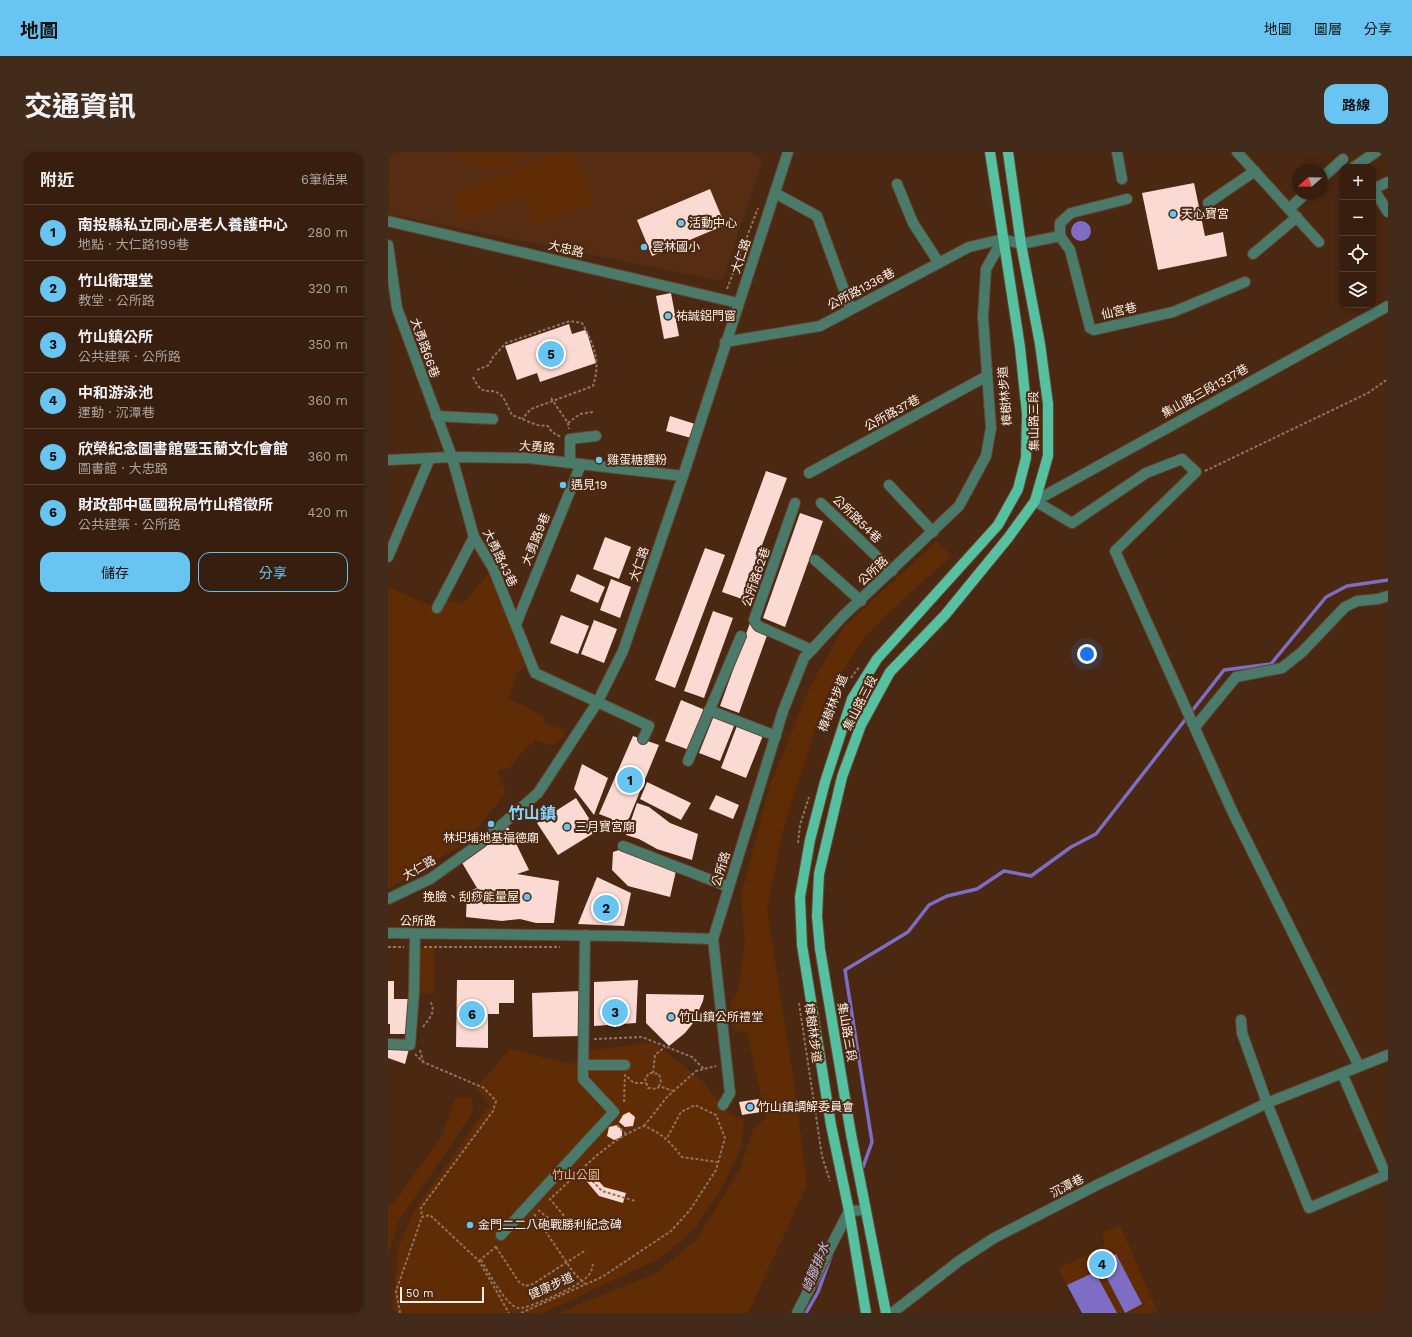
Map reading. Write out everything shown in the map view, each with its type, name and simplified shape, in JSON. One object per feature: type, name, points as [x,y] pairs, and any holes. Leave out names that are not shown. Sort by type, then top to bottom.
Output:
[{"type":"main road","name":"集山路三段","points":[[866,1313],[849,1212],[831,1125],[802,944],[800,897],[810,840],[825,782],[852,699],[877,659],[998,525],[1018,489],[1026,458],[1028,414],[1020,347],[1002,239],[990,152]]},
{"type":"main road","name":"集山路三段","points":[[886,1313],[851,1134],[820,949],[817,916],[819,874],[842,777],[861,725],[890,672],[944,615],[1008,538],[1034,501],[1048,456],[1048,404],[1040,344],[1021,244],[1008,152]]},
{"type":"street","name":"大仁路","points":[[388,899],[436,875],[482,842],[538,793],[596,703],[623,651],[683,476],[725,342],[751,268],[788,152]]},
{"type":"street","points":[[1117,152],[1122,179]]},
{"type":"street","points":[[1237,152],[1319,242]]},
{"type":"street","points":[[1358,164],[1376,152]]},
{"type":"street","points":[[1328,170],[1339,155],[1348,164]]},
{"type":"street","points":[[1208,203],[1255,171]]},
{"type":"street","points":[[1376,188],[1388,182]]},
{"type":"street","points":[[897,184],[913,223],[939,263]]},
{"type":"street","points":[[775,193],[817,216],[851,309]]},
{"type":"street","points":[[1376,194],[1388,212]]},
{"type":"street","points":[[1002,239],[1021,244],[1060,236],[1060,223],[1071,213],[1127,199]]},
{"type":"street","points":[[1289,209],[1299,200]]},
{"type":"street","points":[[1253,254],[1297,217]]},
{"type":"street","name":"大忠路","points":[[388,220],[738,303]]},
{"type":"street","name":"仙宮巷","points":[[1060,236],[1070,250],[1090,328],[1094,330],[1173,312],[1245,282]]},
{"type":"street","name":"公所路1336巷","points":[[725,342],[820,326],[969,247],[1002,239]]},
{"type":"street","name":"公所路","points":[[723,1105],[730,1093],[713,939],[776,736],[804,658],[959,506],[986,456],[991,428],[983,317],[986,269],[1002,239]]},
{"type":"street","name":"大勇路66巷","points":[[388,245],[397,308],[452,457]]},
{"type":"street","name":"集山路三段1337巷","points":[[1034,501],[1388,306]]},
{"type":"street","name":"公所路37巷","points":[[810,473],[987,376]]},
{"type":"street","points":[[436,416],[493,419]]},
{"type":"street","points":[[570,462],[570,439],[596,436]]},
{"type":"street","name":"大勇路","points":[[388,460],[452,457],[528,458],[683,476]]},
{"type":"street","name":"大勇路43巷","points":[[452,457],[474,537],[493,568],[535,673],[596,703],[649,726],[644,739]]},
{"type":"street","points":[[388,557],[430,458]]},
{"type":"street","points":[[1034,501],[1072,523],[1146,473],[1182,460],[1196,472],[1115,551],[1233,813],[1359,1066]]},
{"type":"street","name":"大勇路9巷","points":[[516,624],[581,464]]},
{"type":"street","points":[[889,485],[933,532]]},
{"type":"street","name":"公所路62巷","points":[[795,503],[754,620],[758,626],[812,650]]},
{"type":"street","name":"公所路54巷","points":[[821,503],[892,571]]},
{"type":"street","points":[[437,608],[474,537]]},
{"type":"street","points":[[815,560],[861,601]]},
{"type":"street","points":[[1193,725],[1236,677],[1282,668],[1302,652],[1345,607],[1357,601],[1378,599],[1388,596]]},
{"type":"street","points":[[688,761],[741,636]]},
{"type":"street","points":[[710,710],[776,736]]},
{"type":"street","points":[[623,846],[729,887]]},
{"type":"street","name":"公所路","points":[[388,933],[585,935],[713,939]]},
{"type":"street","points":[[388,1044],[414,1045],[415,934]]},
{"type":"street","points":[[501,1239],[614,1112],[584,1080],[585,935]]},
{"type":"street","points":[[1241,1020],[1242,1033],[1267,1103],[1308,1208],[1386,1175],[1342,1073]]},
{"type":"street","name":"沉潭巷","points":[[892,1313],[959,1261],[994,1238],[1104,1181],[1267,1103],[1388,1055]]},
{"type":"street","points":[[583,1065],[625,1065]]},
{"type":"street","points":[[797,1313],[849,1212],[866,1210]]},
{"type":"path","points":[[720,287],[728,289],[760,201]]},
{"type":"path","points":[[477,370],[489,365],[493,357],[506,343],[570,320],[582,323],[593,348],[598,366],[593,386],[532,409],[522,419]]},
{"type":"path","points":[[473,377],[478,387],[484,392],[494,393],[501,396],[512,415],[537,425],[548,426],[559,437],[570,439],[568,423],[551,398]]},
{"type":"path","points":[[1200,474],[1368,393],[1388,379]]},
{"type":"path","points":[[568,423],[580,414],[593,412]]},
{"type":"path","name":"樟樹林步道","points":[[850,681],[853,674],[862,662]]},
{"type":"path","points":[[797,847],[800,825],[810,796]]},
{"type":"path","points":[[388,946],[561,947]]},
{"type":"path","points":[[421,1030],[431,1018],[433,1012],[433,1006],[430,1001]]},
{"type":"path","name":"樟樹林步道","points":[[799,1001],[822,1156],[830,1181]]},
{"type":"path","points":[[585,1039],[642,1037],[692,1057],[704,1069]]},
{"type":"path","points":[[414,1045],[423,1062]]},
{"type":"path","points":[[400,1313],[396,1291],[422,1217],[421,1208],[493,1111],[496,1101],[484,1088],[423,1062],[414,1045]]},
{"type":"path","points":[[653,1073],[655,1055],[665,1047]]},
{"type":"path","points":[[528,1218],[538,1210],[563,1229],[570,1223],[550,1200],[596,1156],[626,1134],[644,1126],[673,1091],[696,1071],[716,1066]]},
{"type":"path","points":[[649,1073],[653,1073],[658,1074],[662,1082],[657,1089],[648,1088],[645,1079],[649,1073]]},
{"type":"path","points":[[624,1102],[626,1075],[634,1083],[646,1083]]},
{"type":"path","points":[[659,1086],[673,1091]]},
{"type":"path","points":[[521,1313],[602,1277],[671,1231],[690,1210],[714,1173],[725,1138],[716,1115],[695,1105],[681,1112],[667,1138]]},
{"type":"path","points":[[616,1124],[626,1134]]},
{"type":"path","points":[[644,1126],[661,1133],[667,1138],[682,1157],[718,1162]]},
{"type":"path","points":[[582,1170],[602,1191],[635,1201]]},
{"type":"path","points":[[534,1214],[567,1262],[585,1284]]},
{"type":"path","points":[[422,1217],[430,1215],[480,1261],[509,1313]]},
{"type":"path","points":[[480,1261],[496,1247],[501,1239]]},
{"type":"path","points":[[496,1247],[519,1282],[525,1286],[533,1284],[586,1250]]},
{"type":"path","name":"健康步道","points":[[480,1261],[509,1303],[518,1308],[528,1306],[582,1282],[592,1272],[593,1264]]},
{"type":"shaded area","name":"雲林國小","points":[[388,152],[751,152],[763,159],[722,281],[389,214]]},
{"type":"shaded area","points":[[1081,221],[1088,224],[1091,231],[1088,238],[1081,241],[1074,238],[1071,231],[1074,224]]},
{"type":"shaded area","points":[[1116,1254],[1142,1304],[1125,1313],[1099,1263]]},
{"type":"shaded area","points":[[1095,1272],[1117,1313],[1082,1313],[1067,1285]]},
{"type":"green space","points":[[451,152],[531,152],[508,166],[500,169],[485,170],[458,158]]},
{"type":"green space","points":[[558,152],[574,152],[594,203],[535,227],[523,197],[462,222],[451,195]]},
{"type":"green space","points":[[937,541],[951,555],[865,636],[825,699],[784,826],[767,910],[795,1089],[807,1185],[748,1313],[559,1313],[656,1273],[697,1239],[740,1169],[753,1130],[766,1118],[747,1032],[734,1031],[731,1002],[738,993],[745,940],[741,896],[770,785],[810,687],[843,628]]},
{"type":"green space","points":[[493,568],[528,663],[516,674],[509,698],[545,717],[543,722],[564,730],[564,737],[551,746],[536,740],[527,747],[509,768],[497,771],[506,793],[466,842],[406,879],[388,888],[388,587],[437,608],[446,600],[463,604]]},
{"type":"green space","points":[[415,947],[435,947],[434,994],[414,993]]},
{"type":"green space","name":"竹山公園","points":[[654,1042],[702,1081],[730,1114],[744,1119],[742,1146],[719,1193],[694,1229],[661,1258],[542,1313],[392,1313],[398,1247],[414,1211],[489,1105],[476,1088],[510,1049],[569,1064],[578,1061],[587,1051]]},
{"type":"green space","points":[[471,1097],[473,1111],[398,1222],[388,1255],[388,1204],[392,1205],[442,1136],[455,1098]]},
{"type":"green space","points":[[1120,1225],[1158,1313],[1082,1313],[1058,1269],[1104,1246],[1103,1232]]},
{"type":"building","name":"天心寶宮","points":[[1194,183],[1205,236],[1223,232],[1227,256],[1158,270],[1142,193]]},
{"type":"building","name":"活動中心","points":[[710,189],[725,225],[652,256],[637,220]]},
{"type":"building","name":"祐誠鋁門窗","points":[[671,293],[679,336],[664,339],[656,296]]},
{"type":"building","points":[[569,324],[572,334],[585,330],[587,332],[596,363],[540,382],[537,373],[517,380],[505,346]]},
{"type":"building","points":[[670,416],[695,424],[691,438],[666,431]]},
{"type":"building","points":[[766,471],[787,478],[742,599],[722,592]]},
{"type":"building","points":[[800,513],[823,521],[785,627],[763,618]]},
{"type":"building","points":[[605,537],[631,547],[619,579],[593,569]]},
{"type":"building","points":[[705,548],[725,555],[675,688],[655,680]]},
{"type":"building","points":[[577,574],[605,587],[598,603],[570,591]]},
{"type":"building","points":[[611,579],[631,587],[620,618],[600,610]]},
{"type":"building","points":[[713,611],[733,618],[704,698],[684,691]]},
{"type":"building","points":[[561,615],[589,626],[578,654],[550,643]]},
{"type":"building","points":[[594,620],[617,629],[604,663],[581,654]]},
{"type":"building","points":[[750,623],[769,630],[739,713],[720,706]]},
{"type":"building","points":[[681,700],[705,710],[689,750],[665,741]]},
{"type":"building","points":[[715,713],[736,721],[720,761],[699,753]]},
{"type":"building","points":[[738,723],[764,733],[746,778],[721,768]]},
{"type":"building","points":[[633,736],[659,745],[623,833],[610,827],[612,819],[599,814]]},
{"type":"building","points":[[582,764],[608,778],[594,815],[574,789]]},
{"type":"building","points":[[647,782],[691,803],[681,820],[640,799]]},
{"type":"building","points":[[716,795],[739,805],[733,819],[709,809]]},
{"type":"building","name":"三月寶宮廟","points":[[576,798],[597,831],[558,855],[537,823]]},
{"type":"building","points":[[637,803],[649,807],[670,823],[698,834],[692,860],[657,849],[639,839],[626,835]]},
{"type":"building","points":[[508,827],[529,870],[517,874],[559,881],[554,923],[536,923],[520,919],[502,921],[466,917],[467,892],[477,888],[461,861]]},
{"type":"building","points":[[622,849],[676,871],[670,897],[628,886],[612,870],[613,852]]},
{"type":"building","points":[[597,877],[631,893],[624,926],[578,924]]},
{"type":"building","points":[[457,980],[514,980],[514,1003],[499,1003],[499,1014],[488,1014],[488,1048],[456,1047]]},
{"type":"building","points":[[638,980],[636,1023],[594,1026],[594,982]]},
{"type":"building","points":[[388,981],[394,981],[394,999],[410,999],[410,1034],[390,1034],[390,1024],[388,1024]]},
{"type":"building","points":[[580,991],[581,1036],[533,1037],[532,993]]},
{"type":"building","name":"竹山鎮公所禮堂","points":[[646,994],[704,995],[703,1001],[693,1023],[685,1033],[669,1046],[646,1023]]},
{"type":"building","points":[[388,1044],[410,1045],[405,1064],[388,1058]]},
{"type":"building","name":"竹山鎮調解委員會","points":[[759,1099],[761,1112],[742,1115],[739,1102]]},
{"type":"building","points":[[629,1112],[635,1117],[633,1126],[625,1127],[619,1122],[623,1115]]},
{"type":"building","points":[[617,1125],[622,1130],[622,1137],[614,1140],[607,1136],[609,1127]]},
{"type":"building","points":[[590,1171],[604,1187],[626,1193],[623,1203],[599,1196],[583,1177]]},
{"type":"waterway","points":[[863,1167],[872,1142],[845,970],[908,932],[929,905],[947,896],[977,889],[1004,871],[1031,876],[1071,847],[1096,834],[1224,670],[1271,664],[1326,597],[1347,586],[1388,580]]},
{"type":"waterway","name":"崎腳排水","points":[[806,1313],[818,1292],[831,1256]]},
{"type":"place","name":"天心寶宮","points":[[1173,214]]},
{"type":"place","name":"活動中心","points":[[681,223]]},
{"type":"place","name":"雲林國小","points":[[644,247]]},
{"type":"place","name":"祐誠鋁門窗","points":[[668,316]]},
{"type":"place","name":"欣榮紀念圖書館暨玉蘭文化會館","points":[[551,354]]},
{"type":"place","name":"雞蛋糖麵粉","points":[[599,460]]},
{"type":"place","name":"遇見19","points":[[563,485]]},
{"type":"place","name":"南投縣私立同心居老人養護中心","points":[[630,780]]},
{"type":"place","name":"林圯埔地基福德廟","points":[[491,824]]},
{"type":"place","name":"三月寶宮廟","points":[[567,827]]},
{"type":"place","name":"挽臉、刮痧能量屋","points":[[527,897]]},
{"type":"place","name":"竹山衛理堂","points":[[606,908]]},
{"type":"place","name":"竹山鎮公所","points":[[615,1012]]},
{"type":"place","name":"財政部中區國稅局竹山稽徵所","points":[[472,1014]]},
{"type":"place","name":"竹山鎮公所禮堂","points":[[671,1017]]},
{"type":"place","name":"竹山鎮調解委員會","points":[[750,1107]]},
{"type":"place","name":"金門二二八砲戰勝利紀念碑","points":[[470,1225]]},
{"type":"place","name":"中和游泳池","points":[[1102,1264]]},
{"type":"district","name":"竹山鎮","points":[[532,813]]}]
